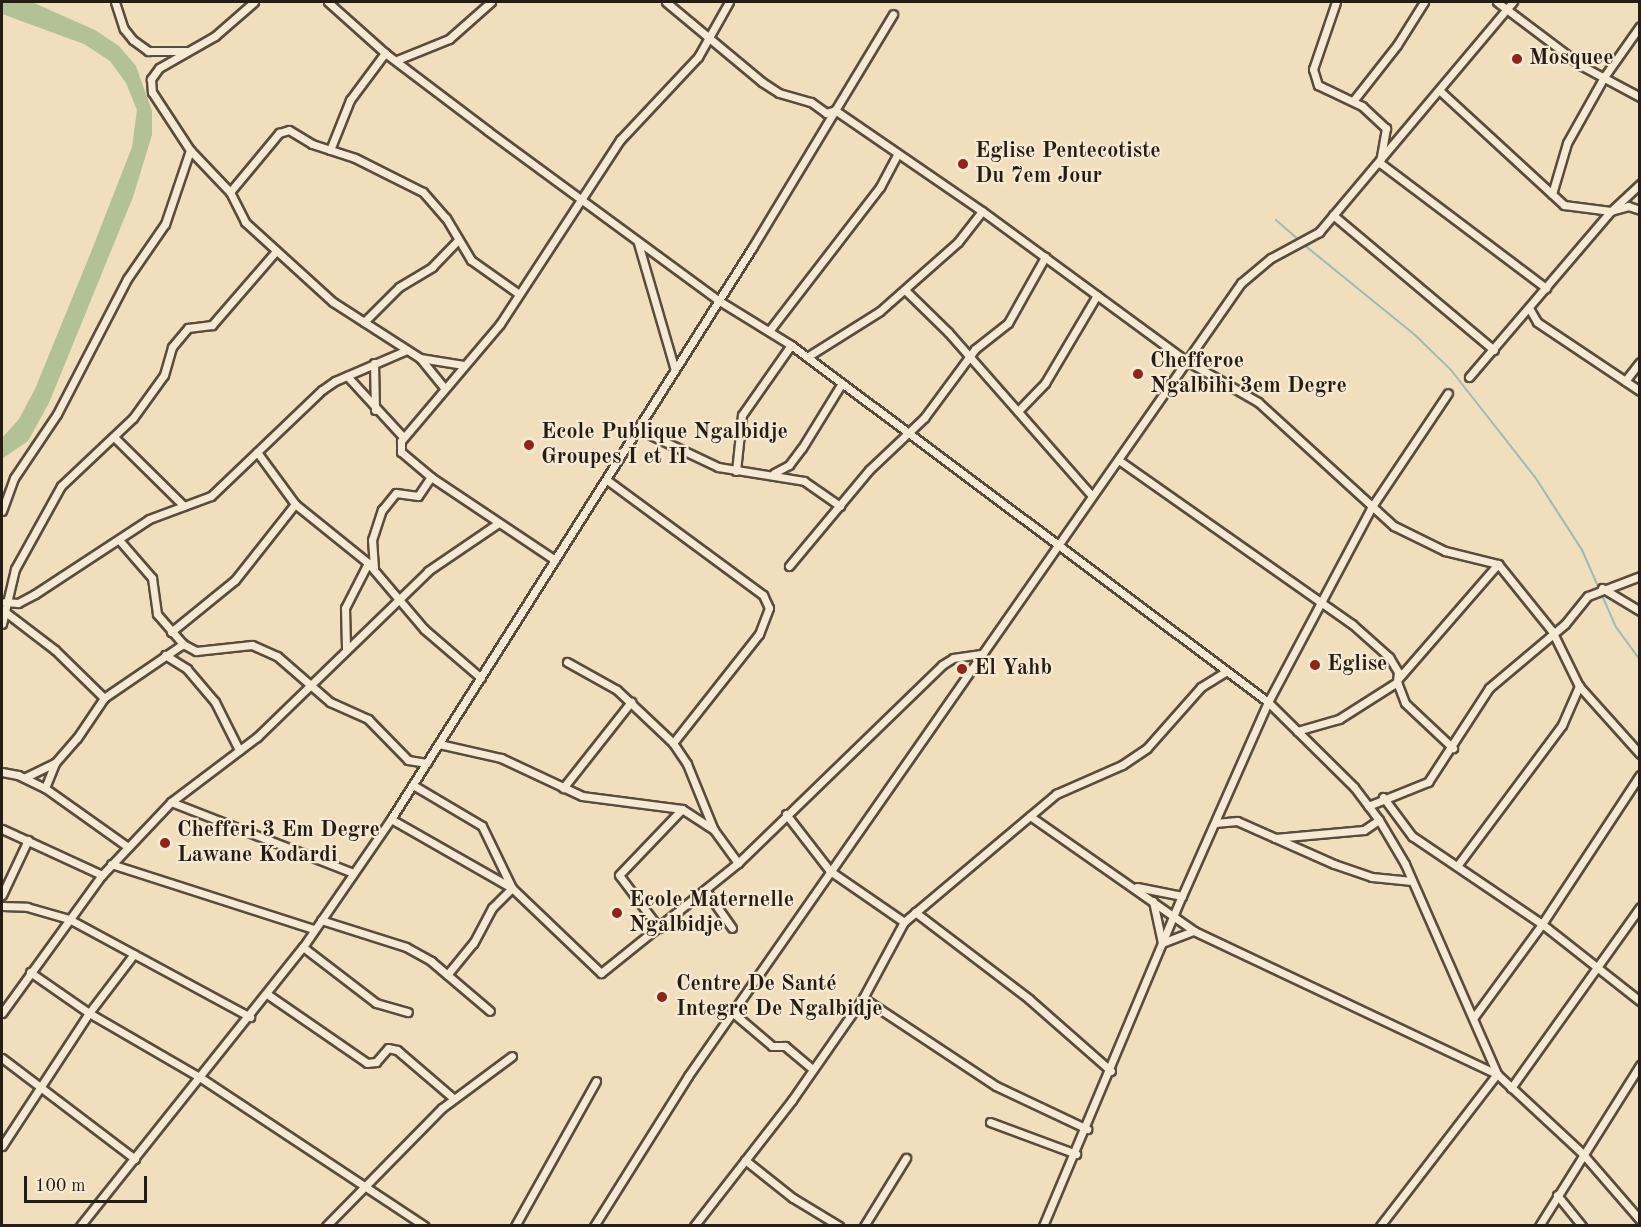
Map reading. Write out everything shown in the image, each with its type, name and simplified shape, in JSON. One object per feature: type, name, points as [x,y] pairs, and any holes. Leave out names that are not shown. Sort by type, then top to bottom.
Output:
[{"type":"street","points":[[115,2],[124,29],[148,51],[182,52],[199,47]]},
{"type":"street","points":[[254,2],[199,47],[159,69],[151,80],[152,92],[190,150],[230,192],[245,222],[333,302],[420,358],[444,388]]},
{"type":"street","points":[[328,2],[386,52],[638,242],[718,300],[791,345],[1268,702],[1379,820],[1412,881],[1474,1017],[1497,1074]]},
{"type":"street","points":[[398,60],[455,35],[491,2]]},
{"type":"street","points":[[666,2],[779,93],[811,102],[826,112],[835,111],[982,211],[1185,360],[1258,402],[1371,508],[1394,526],[1445,551],[1498,564],[1552,632],[1579,686],[1640,754]]},
{"type":"street","points":[[555,560],[497,524],[401,453],[403,437],[500,324],[581,197],[627,131],[675,83],[711,37],[729,2]]},
{"type":"street","points":[[1336,2],[1313,75],[1323,90],[1353,101],[1388,131],[1380,163]]},
{"type":"street","points":[[1353,101],[1398,45],[1424,2]]},
{"type":"street","points":[[1497,2],[1563,48],[1582,66],[1640,97]]},
{"type":"street","points":[[594,1226],[732,1012],[1058,543],[1120,461],[1185,360],[1255,269],[1309,241],[1333,215],[1380,163],[1513,2]]},
{"type":"street","points":[[80,1226],[250,1017],[303,947],[391,819],[607,480],[893,14]]},
{"type":"street","points":[[1552,194],[1567,143],[1604,77],[1640,26]]},
{"type":"street","points":[[330,150],[350,100],[386,52]]},
{"type":"street","points":[[1439,90],[1564,205],[1611,211],[1628,207],[1640,210]]},
{"type":"street","points":[[230,192],[283,130],[355,158],[423,192],[446,218],[471,261],[519,294]]},
{"type":"street","points":[[2,511],[14,478],[57,414],[127,279],[165,224],[190,150]]},
{"type":"street","points":[[769,331],[880,187],[897,155]]},
{"type":"street","points":[[1380,163],[1546,288]]},
{"type":"street","points":[[1469,377],[1611,211],[1640,184]]},
{"type":"street","points":[[807,357],[860,326],[905,290],[958,242],[982,211]]},
{"type":"street","points":[[1333,215],[1494,350]]},
{"type":"street","points":[[364,322],[399,287],[432,267],[458,240]]},
{"type":"street","points":[[638,242],[675,370]]},
{"type":"street","points":[[2,624],[4,608],[15,570],[61,486],[116,439],[164,375],[172,347],[188,328],[212,325],[276,251]]},
{"type":"street","points":[[789,566],[907,431],[924,418],[969,356],[1008,323],[1045,257]]},
{"type":"street","points":[[905,290],[969,356],[1092,496]]},
{"type":"street","points":[[1018,411],[1045,383],[1096,295]]},
{"type":"street","points":[[1529,308],[1537,322],[1640,391]]},
{"type":"street","points":[[736,471],[742,415],[791,345]]},
{"type":"street","points":[[4,608],[24,600],[120,541],[149,519],[211,496],[322,390],[374,363],[407,350]]},
{"type":"street","points":[[420,358],[463,365]]},
{"type":"street","points":[[1625,381],[1640,362]]},
{"type":"street","points":[[374,363],[375,410]]},
{"type":"street","points":[[347,376],[375,410],[403,437]]},
{"type":"street","points":[[787,478],[789,465],[842,383]]},
{"type":"street","points":[[1043,1226],[1087,1129],[1182,896],[1268,702],[1371,508],[1448,393]]},
{"type":"street","points":[[638,429],[699,459],[736,471],[774,473],[804,481],[840,506]]},
{"type":"street","points":[[116,439],[184,506]]},
{"type":"street","points":[[257,452],[295,504],[371,566],[397,601],[445,650],[481,678]]},
{"type":"street","points":[[1120,461],[1322,604],[1389,657],[1398,672],[1397,681],[1405,703],[1453,748]]},
{"type":"street","points":[[774,473],[789,465]]},
{"type":"street","points":[[346,648],[345,608],[371,566],[372,540],[382,510],[396,493],[418,496],[431,477]]},
{"type":"street","points":[[607,480],[763,595],[769,608],[759,634],[673,743]]},
{"type":"street","points":[[171,632],[235,580],[295,504]]},
{"type":"street","points":[[2,1013],[102,875],[171,802],[239,750],[428,571],[497,524]]},
{"type":"street","points":[[120,541],[152,578],[157,614],[183,644],[196,651],[252,645],[277,656],[330,702],[368,719],[408,760],[427,763]]},
{"type":"street","points":[[1297,731],[1339,719],[1397,681],[1498,564]]},
{"type":"street","points":[[1368,806],[1383,797],[1428,782],[1453,748],[1489,688],[1602,588],[1640,576]]},
{"type":"street","points":[[1602,588],[1640,611]]},
{"type":"street","points":[[4,608],[55,650],[104,698]]},
{"type":"street","points":[[45,788],[55,763],[77,738],[104,698],[183,644]]},
{"type":"street","points":[[391,819],[512,888],[601,973],[738,863],[942,665],[953,658],[983,654]]},
{"type":"street","points":[[165,655],[186,669],[215,702],[239,750]]},
{"type":"street","points":[[567,662],[604,681],[631,702],[673,743],[687,764],[714,830],[738,863]]},
{"type":"street","points":[[694,1226],[863,998],[904,922],[1056,794],[1136,756],[1170,726],[1201,687],[1225,672]]},
{"type":"street","points":[[1457,866],[1562,725],[1579,686]]},
{"type":"street","points":[[563,788],[631,702]]},
{"type":"street","points":[[439,744],[501,758],[563,788],[596,800],[638,800],[682,808],[714,830]]},
{"type":"street","points":[[26,777],[55,763]]},
{"type":"street","points":[[2,772],[26,777],[45,788],[128,847]]},
{"type":"street","points":[[1474,1017],[1542,924],[1640,775]]},
{"type":"street","points":[[412,785],[482,826],[512,888]]},
{"type":"street","points":[[1383,797],[1412,836],[1542,924],[1595,968],[1640,1000]]},
{"type":"street","points":[[171,802],[353,873]]},
{"type":"street","points":[[659,928],[619,875],[682,808]]},
{"type":"street","points":[[786,814],[831,871],[904,922]]},
{"type":"street","points":[[1030,816],[1194,931],[1497,1074],[1582,1153],[1640,1220]]},
{"type":"street","points":[[1275,838],[1364,830],[1379,820]]},
{"type":"street","points":[[1215,823],[1237,821],[1372,877],[1412,881]]},
{"type":"street","points":[[2,829],[102,875]]},
{"type":"street","points":[[2,895],[28,840]]},
{"type":"street","points":[[111,864],[314,929]]},
{"type":"street","points":[[1132,886],[1182,896]]},
{"type":"street","points":[[447,975],[473,943],[492,908],[512,888]]},
{"type":"street","points":[[706,891],[732,928]]},
{"type":"street","points":[[1154,901],[1162,943]]},
{"type":"street","points":[[2,906],[27,907],[69,919],[250,1017]]},
{"type":"street","points":[[1511,1088],[1640,908]]},
{"type":"street","points":[[915,912],[1029,999],[1111,1071]]},
{"type":"street","points":[[321,920],[406,947],[447,975],[490,1011]]},
{"type":"street","points":[[1162,943],[1194,931]]},
{"type":"street","points":[[303,947],[376,1004],[408,1012]]},
{"type":"street","points":[[2,1146],[89,1013],[134,954]]},
{"type":"street","points":[[30,972],[89,1013],[201,1078],[425,1226]]},
{"type":"street","points":[[267,994],[367,1063],[376,1062],[388,1048],[397,1050],[453,1098]]},
{"type":"street","points":[[863,998],[996,1086],[1087,1129]]},
{"type":"street","points":[[732,1012],[772,1046],[785,1046],[811,1068]]},
{"type":"street","points":[[326,1226],[453,1098],[512,1056]]},
{"type":"street","points":[[2,1058],[135,1158]]},
{"type":"street","points":[[1100,1062],[1116,1059]]},
{"type":"street","points":[[1539,1226],[1582,1153],[1637,1076],[1640,1065]]},
{"type":"street","points":[[1380,1226],[1497,1074]]},
{"type":"street","points":[[515,1226],[596,1081]]},
{"type":"street","points":[[990,1122],[1076,1154]]},
{"type":"street","points":[[864,1226],[906,1158]]},
{"type":"street","points":[[745,1160],[793,1198],[839,1226]]},
{"type":"street","points":[[1557,1195],[1582,1226]]},
{"type":"green space","points":[[2,2],[34,3],[95,30],[119,46],[136,66],[152,111],[152,135],[133,197],[49,403],[28,441],[2,459],[2,438],[19,419],[35,389],[132,147],[137,110],[126,83],[110,61],[84,44],[2,14]]},
{"type":"waterway","points":[[1276,220],[1299,240]]},
{"type":"waterway","points":[[1303,244],[1415,335],[1451,370],[1535,477],[1582,550],[1616,627],[1640,660]]},
{"type":"place","name":"Mosquee","points":[[1517,59]]},
{"type":"place","name":"Eglise Pentecotiste Du 7em Jour","points":[[963,164]]},
{"type":"place","name":"Chefferoe Ngalbihi 3em Degre","points":[[1138,374]]},
{"type":"place","name":"Ecole Publique Ngalbidje Groupes I et II","points":[[529,445]]},
{"type":"place","name":"Eglise","points":[[1315,665]]},
{"type":"place","name":"El Yahb","points":[[962,669]]},
{"type":"place","name":"Chefferi 3 Em Degre Lawane Kodardi","points":[[165,843]]},
{"type":"place","name":"Ecole Maternelle Ngalbidje","points":[[617,913]]},
{"type":"place","name":"Centre De Santé Integre De Ngalbidje","points":[[662,997]]}]
